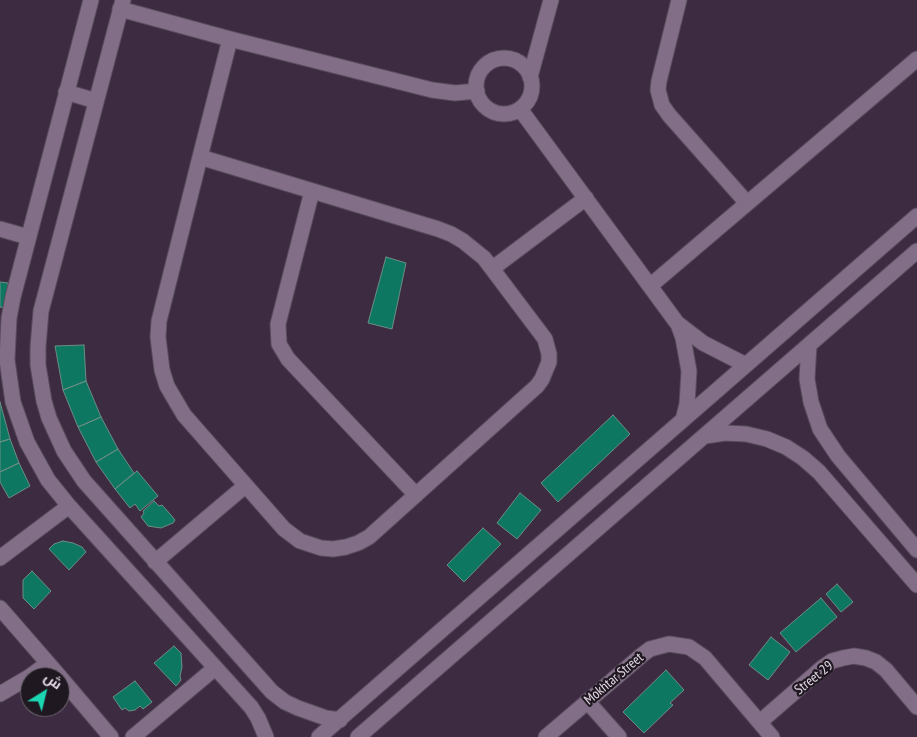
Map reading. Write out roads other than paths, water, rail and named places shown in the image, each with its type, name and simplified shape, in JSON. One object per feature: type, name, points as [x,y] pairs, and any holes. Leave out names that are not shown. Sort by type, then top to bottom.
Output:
[{"type":"street","points":[[91,0],[12,297],[7,360],[9,382],[19,423],[48,480],[69,506],[251,708],[258,718],[266,737]]},
{"type":"street","points":[[530,77],[551,0]]},
{"type":"street","points":[[679,0],[659,81],[660,98],[669,115],[747,203]]},
{"type":"street","points":[[340,720],[319,716],[298,708],[285,702],[272,692],[84,481],[56,435],[46,409],[40,383],[38,347],[41,311],[122,5],[230,39],[438,91],[454,93],[476,91]]},
{"type":"street","points":[[200,158],[438,228],[469,245],[493,268],[545,339],[549,354],[546,371],[536,386],[369,537],[358,543],[333,549],[310,545],[292,536],[245,486],[184,415],[175,401],[162,370],[159,354],[159,321],[200,158],[230,39]]},
{"type":"street","points":[[502,58],[514,60],[524,67],[530,77],[532,89],[528,100],[520,109],[510,113],[499,114],[488,109],[480,101],[476,91],[477,79],[482,68],[491,61],[502,58]]},
{"type":"street","points":[[650,286],[917,59]]},
{"type":"street","points":[[66,92],[96,101]]},
{"type":"street","points":[[520,109],[677,323],[683,338],[689,371],[687,404],[683,420]]},
{"type":"street","points":[[312,191],[278,324],[279,344],[288,359],[416,495]]},
{"type":"street","points":[[493,268],[586,198]]},
{"type":"street","points":[[319,737],[917,216]]},
{"type":"street","points":[[0,229],[28,237]]},
{"type":"street","points":[[358,737],[917,251]]},
{"type":"street","points":[[835,288],[852,307]]},
{"type":"street","points":[[677,323],[703,343],[746,366]]},
{"type":"street","points":[[809,345],[806,379],[820,429],[838,456],[917,550]]},
{"type":"street","points":[[705,436],[725,433],[746,434],[786,447],[803,458],[819,472],[917,584]]},
{"type":"street","points":[[155,562],[245,486]]},
{"type":"street","points":[[0,558],[69,506]]},
{"type":"street","points":[[176,624],[196,607]]},
{"type":"street","points":[[0,608],[51,667]]},
{"type":"street","name":"Mokhtar Street","points":[[546,737],[650,649],[664,645],[679,644],[698,652],[705,658],[772,737]]},
{"type":"street","name":"Street 29","points":[[760,722],[822,668],[842,658],[854,656],[876,662],[886,670],[917,707]]},
{"type":"street","points":[[0,694],[48,663]]},
{"type":"street","points":[[133,737],[215,668]]},
{"type":"street","points":[[70,689],[111,737]]},
{"type":"street","points":[[251,708],[266,701],[272,692]]},
{"type":"street","points":[[587,701],[619,737]]}]
